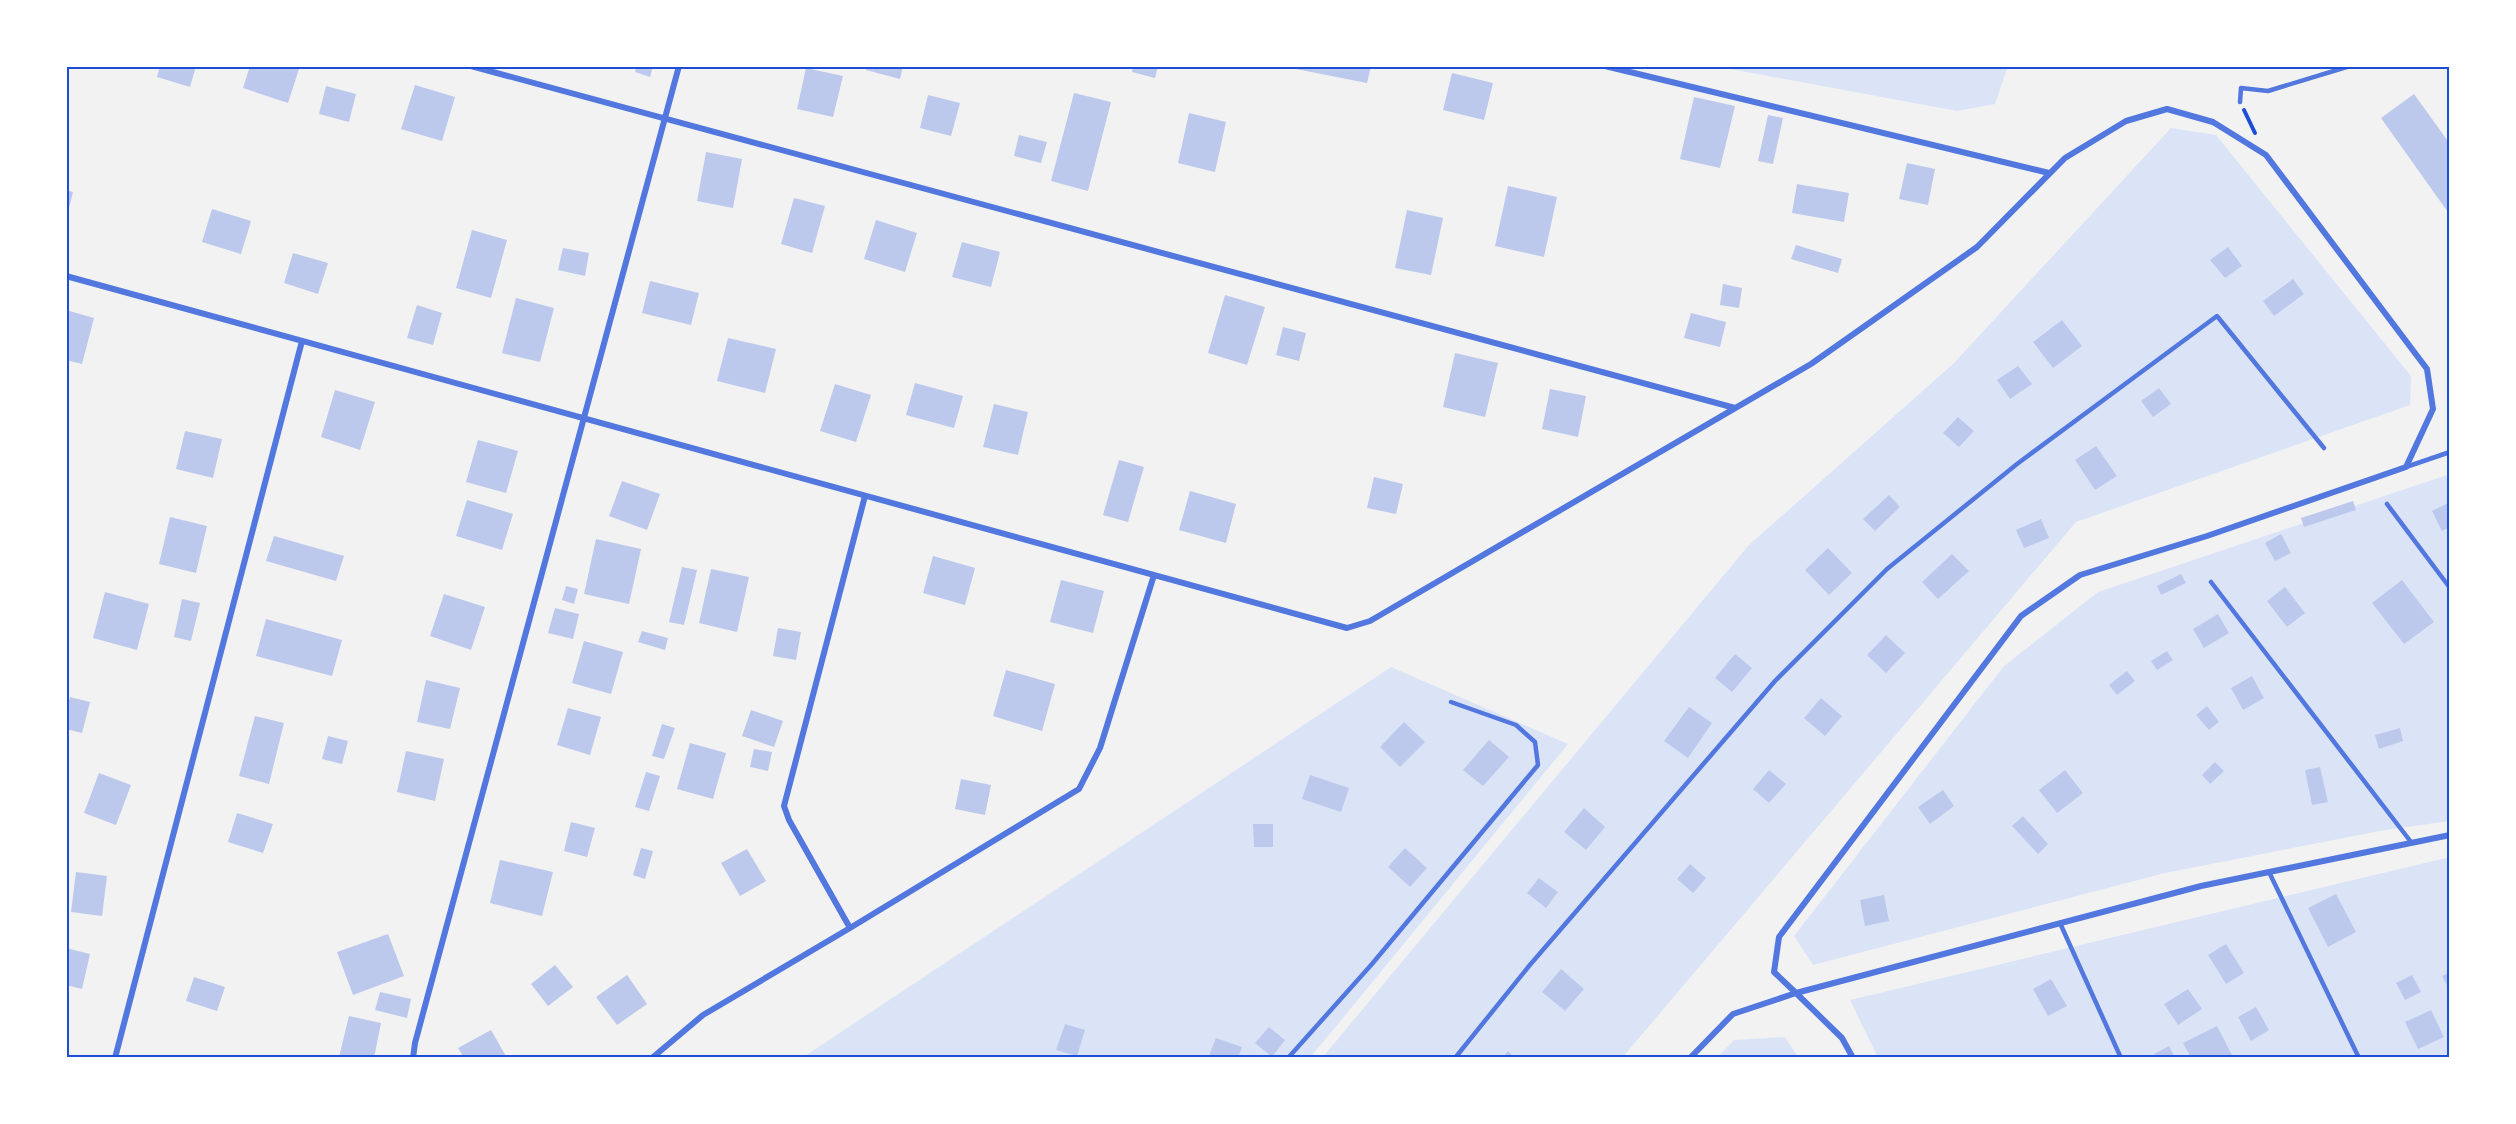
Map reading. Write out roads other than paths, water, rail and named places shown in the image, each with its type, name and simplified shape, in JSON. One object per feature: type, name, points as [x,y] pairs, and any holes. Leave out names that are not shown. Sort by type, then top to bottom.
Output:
[{"type":"street","points":[[471,66],[1735,408]]},
{"type":"street","points":[[413,1058],[415,1043],[679,66]]},
{"type":"street","points":[[1605,66],[2049,174]]},
{"type":"street","points":[[66,276],[1347,628],[1370,621],[1811,364],[1977,247],[2065,158],[2126,122],[2167,110],[2213,122],[2266,155],[2427,369],[2433,408],[2406,467],[2207,536],[2080,575],[2021,616],[1779,938],[1774,972],[1842,1038],[1853,1058]]},
{"type":"street","points":[[115,1058],[302,341]]},
{"type":"street","points":[[850,928],[789,820],[784,806],[865,496]]},
{"type":"street","points":[[652,1058],[703,1015],[1079,789],[1100,748],[1154,575]]},
{"type":"street","points":[[1690,1058],[1733,1014],[1796,993],[2201,886],[2450,834]]},
{"type":"lane","points":[[2240,102],[2241,88],[2268,92],[2350,66]]},
{"type":"lane","points":[[1455,1058],[1529,966],[1775,681],[1887,568],[2017,464],[2217,316],[2324,448]]},
{"type":"lane","points":[[2406,467],[2450,452]]},
{"type":"lane","points":[[2387,504],[2450,588]]},
{"type":"lane","points":[[2211,582],[2411,842]]},
{"type":"lane","points":[[1288,1058],[1372,964],[1538,765],[1535,742],[1516,725],[1451,702]]},
{"type":"lane","points":[[2269,872],[2359,1058]]},
{"type":"lane","points":[[2060,923],[2121,1058]]}]
